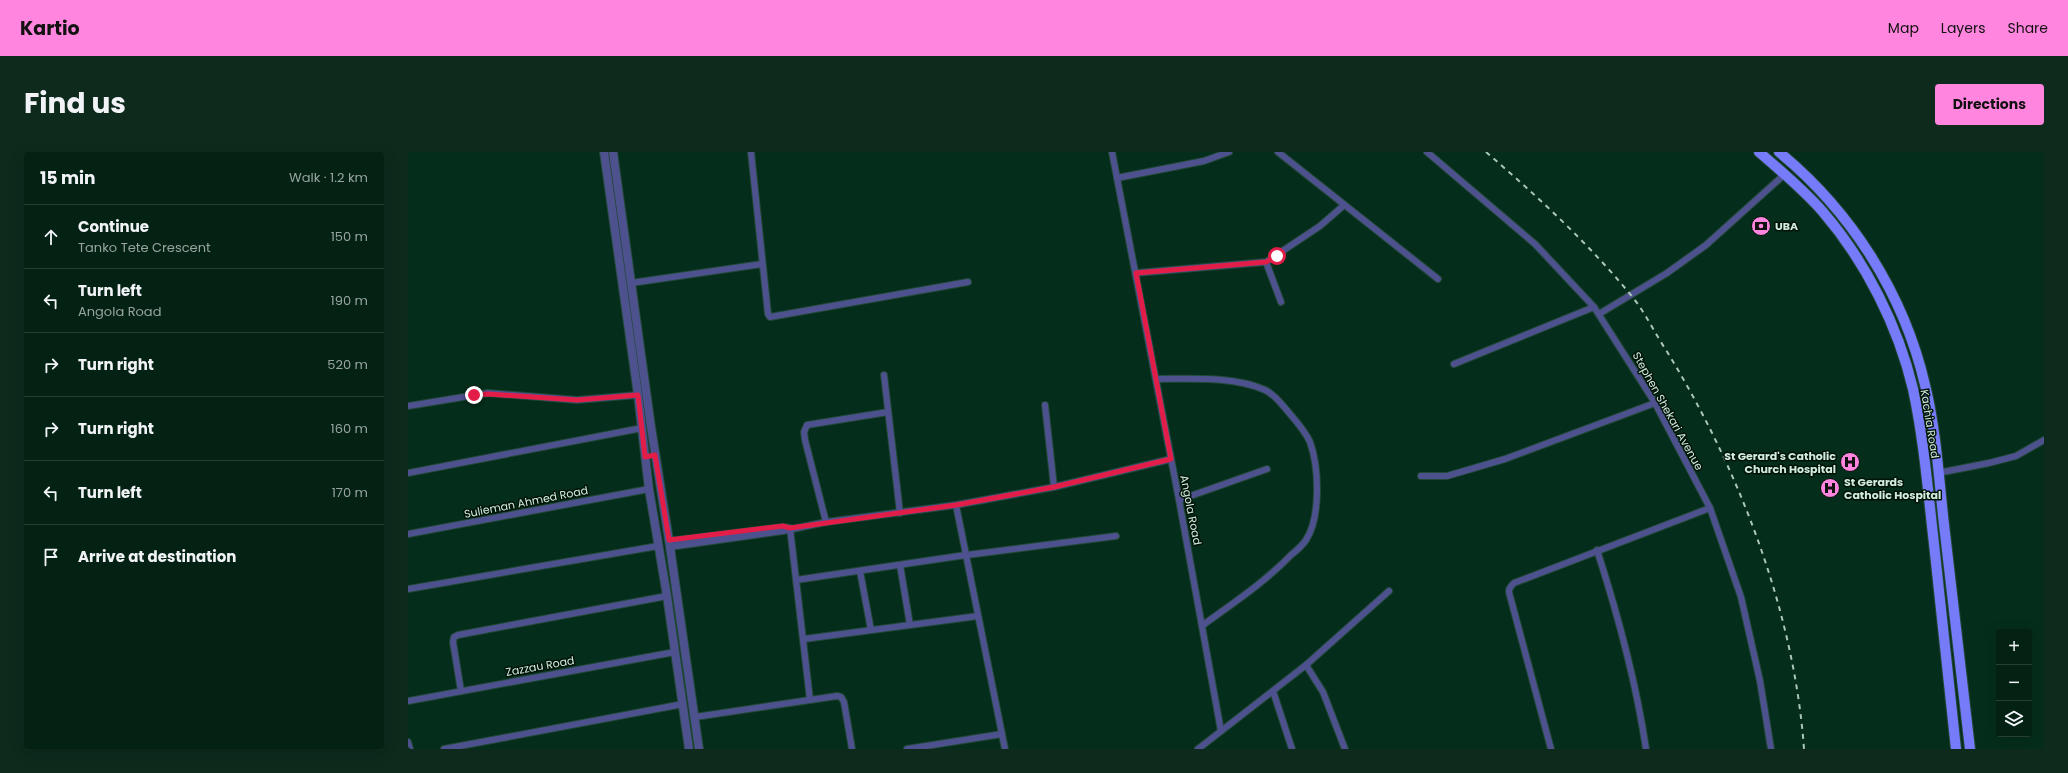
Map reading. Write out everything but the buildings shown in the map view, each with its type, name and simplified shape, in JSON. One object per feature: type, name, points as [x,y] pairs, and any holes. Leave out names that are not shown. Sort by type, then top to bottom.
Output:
[{"type":"main road","name":"Kachia Road","points":[[1759,152],[1785,174],[1823,212],[1862,266],[1890,322],[1904,358],[1912,387],[1922,440],[1956,749]]},
{"type":"main road","name":"Kachia Road","points":[[1780,152],[1799,168],[1834,204],[1874,260],[1889,287],[1910,337],[1925,385],[1932,421],[1970,749]]},
{"type":"street","points":[[604,152],[638,395],[649,489],[667,596],[689,749]]},
{"type":"street","points":[[613,152],[655,455],[670,544],[700,749]]},
{"type":"street","points":[[751,152],[768,314],[773,318],[968,282]]},
{"type":"street","name":"Angola Road","points":[[1112,152],[1180,500],[1221,731]]},
{"type":"street","points":[[1116,178],[1204,161],[1229,152]]},
{"type":"street","points":[[1278,152],[1312,178],[1343,206],[1438,279]]},
{"type":"street","name":"Stephen Shekari Avenue","points":[[1427,152],[1535,244],[1594,307],[1600,314],[1655,404],[1710,508],[1741,597],[1760,681],[1770,749]]},
{"type":"street","points":[[1600,314],[1667,273],[1706,245],[1785,174]]},
{"type":"street","points":[[1136,273],[1266,262],[1320,226],[1343,206]]},
{"type":"street","points":[[1266,262],[1281,302]]},
{"type":"street","points":[[631,283],[762,264]]},
{"type":"street","points":[[1454,364],[1594,307]]},
{"type":"street","points":[[884,375],[900,513]]},
{"type":"street","points":[[1156,379],[1212,379],[1254,385],[1267,390],[1302,428],[1310,442],[1315,464],[1317,479],[1315,513],[1306,540],[1258,585],[1203,625]]},
{"type":"street","points":[[408,406],[488,394],[577,400],[638,395]]},
{"type":"street","points":[[1421,476],[1447,476],[1505,459],[1655,404]]},
{"type":"street","points":[[1046,405],[1054,487]]},
{"type":"street","points":[[826,522],[805,440],[804,432],[807,425],[888,412]]},
{"type":"street","points":[[408,473],[642,428]]},
{"type":"street","points":[[1938,473],[2016,456],[2044,440]]},
{"type":"street","points":[[645,457],[655,455]]},
{"type":"street","points":[[670,544],[784,531],[790,528],[826,522],[956,505],[1054,487],[1171,459]]},
{"type":"street","points":[[1180,500],[1268,469]]},
{"type":"street","name":"Sulieman Ahmed Road","points":[[408,534],[649,489]]},
{"type":"street","points":[[956,505],[1005,749]]},
{"type":"street","points":[[1551,749],[1508,590],[1514,583],[1710,508]]},
{"type":"street","points":[[790,528],[810,700]]},
{"type":"street","points":[[796,580],[966,555],[1116,536]]},
{"type":"street","points":[[408,589],[658,546]]},
{"type":"street","points":[[1597,550],[1618,616],[1641,713],[1646,749]]},
{"type":"street","points":[[900,565],[910,625]]},
{"type":"street","points":[[860,571],[871,630]]},
{"type":"street","points":[[1198,749],[1306,665],[1388,591]]},
{"type":"street","points":[[461,691],[453,642],[454,637],[458,635],[667,596]]},
{"type":"street","points":[[804,639],[978,616]]},
{"type":"street","name":"Zazzau Road","points":[[408,701],[675,652]]},
{"type":"street","points":[[1306,665],[1323,692],[1345,749]]},
{"type":"street","points":[[1273,691],[1292,749]]},
{"type":"street","points":[[695,717],[837,696],[841,697],[852,749]]},
{"type":"street","points":[[444,749],[683,704]]},
{"type":"street","points":[[907,749],[1002,734]]},
{"type":"street","points":[[408,742],[410,749]]},
{"type":"railway","points":[[1486,152],[1561,220],[1614,275],[1635,300],[1692,395],[1717,442],[1739,491],[1758,541],[1775,593],[1788,644],[1798,697],[1804,749]]},
{"type":"place","name":"UBA","points":[[1761,226]]},
{"type":"place","name":"St Gerard's Catholic Church Hospital","points":[[1850,462]]},
{"type":"place","name":"St Gerards Catholic Hospital","points":[[1830,488]]},
{"type":"route","points":[[474,395],[488,394],[577,400],[638,395],[645,457],[655,455],[669,540],[783,526],[790,528],[956,505],[1054,487],[1171,459],[1136,273],[1266,262],[1277,256]]}]
